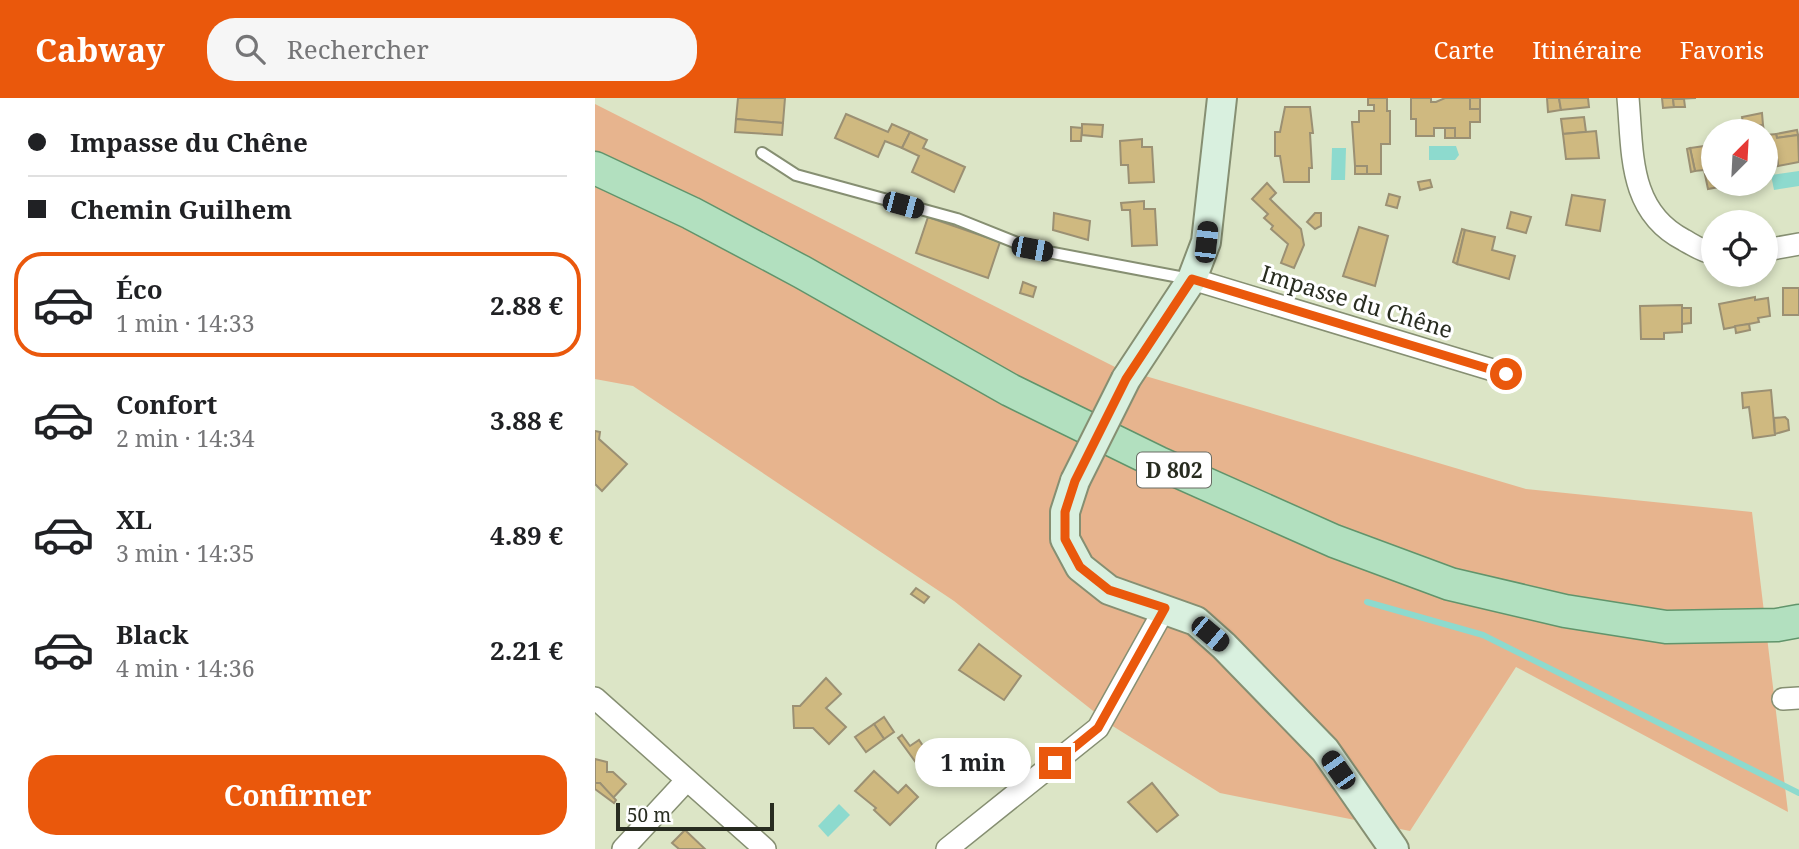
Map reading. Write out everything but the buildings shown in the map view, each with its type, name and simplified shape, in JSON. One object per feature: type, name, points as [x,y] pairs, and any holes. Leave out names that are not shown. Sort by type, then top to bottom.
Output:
[{"type":"main road","name":"D 802","points":[[595,169],[691,213],[790,265],[1023,396],[1159,463],[1334,541],[1450,584],[1565,611],[1665,627],[1777,625],[1799,621]]},
{"type":"street","points":[[1627,98],[1636,178],[1648,211],[1673,234],[1701,247]]},
{"type":"street","points":[[1220,99],[1206,242],[1192,279],[1126,379],[1075,481],[1065,512],[1065,539],[1080,567],[1109,590],[1196,621],[1224,646],[1325,750],[1394,849]]},
{"type":"street","points":[[1778,248],[1799,244]]},
{"type":"street","name":"Impasse du Chêne","points":[[1192,279],[1506,374]]},
{"type":"street","points":[[947,849],[1098,728],[1165,608]]},
{"type":"street","points":[[595,698],[765,849]]},
{"type":"street","points":[[623,849],[686,781]]},
{"type":"lane","points":[[762,153],[796,175],[957,219],[1032,249],[1192,279]]},
{"type":"shaded area","points":[[595,104],[1115,367],[1526,489],[1752,512],[1788,812],[1516,667],[1410,831],[1220,793],[1111,725],[954,601],[633,386],[595,379]]},
{"type":"water","points":[[1429,146],[1456,146],[1459,155],[1455,160],[1429,160]]},
{"type":"water","points":[[1332,148],[1346,148],[1345,180],[1331,180]]},
{"type":"water","points":[[1799,171],[1799,186],[1778,189],[1778,174]]},
{"type":"water","points":[[839,804],[850,815],[828,837],[818,826]]},
{"type":"waterway","points":[[1367,602],[1483,635],[1799,793]]},
{"type":"route","points":[[1055,763],[1098,728],[1165,608],[1109,590],[1080,567],[1065,539],[1065,512],[1075,481],[1126,379],[1192,279],[1506,374]]}]
